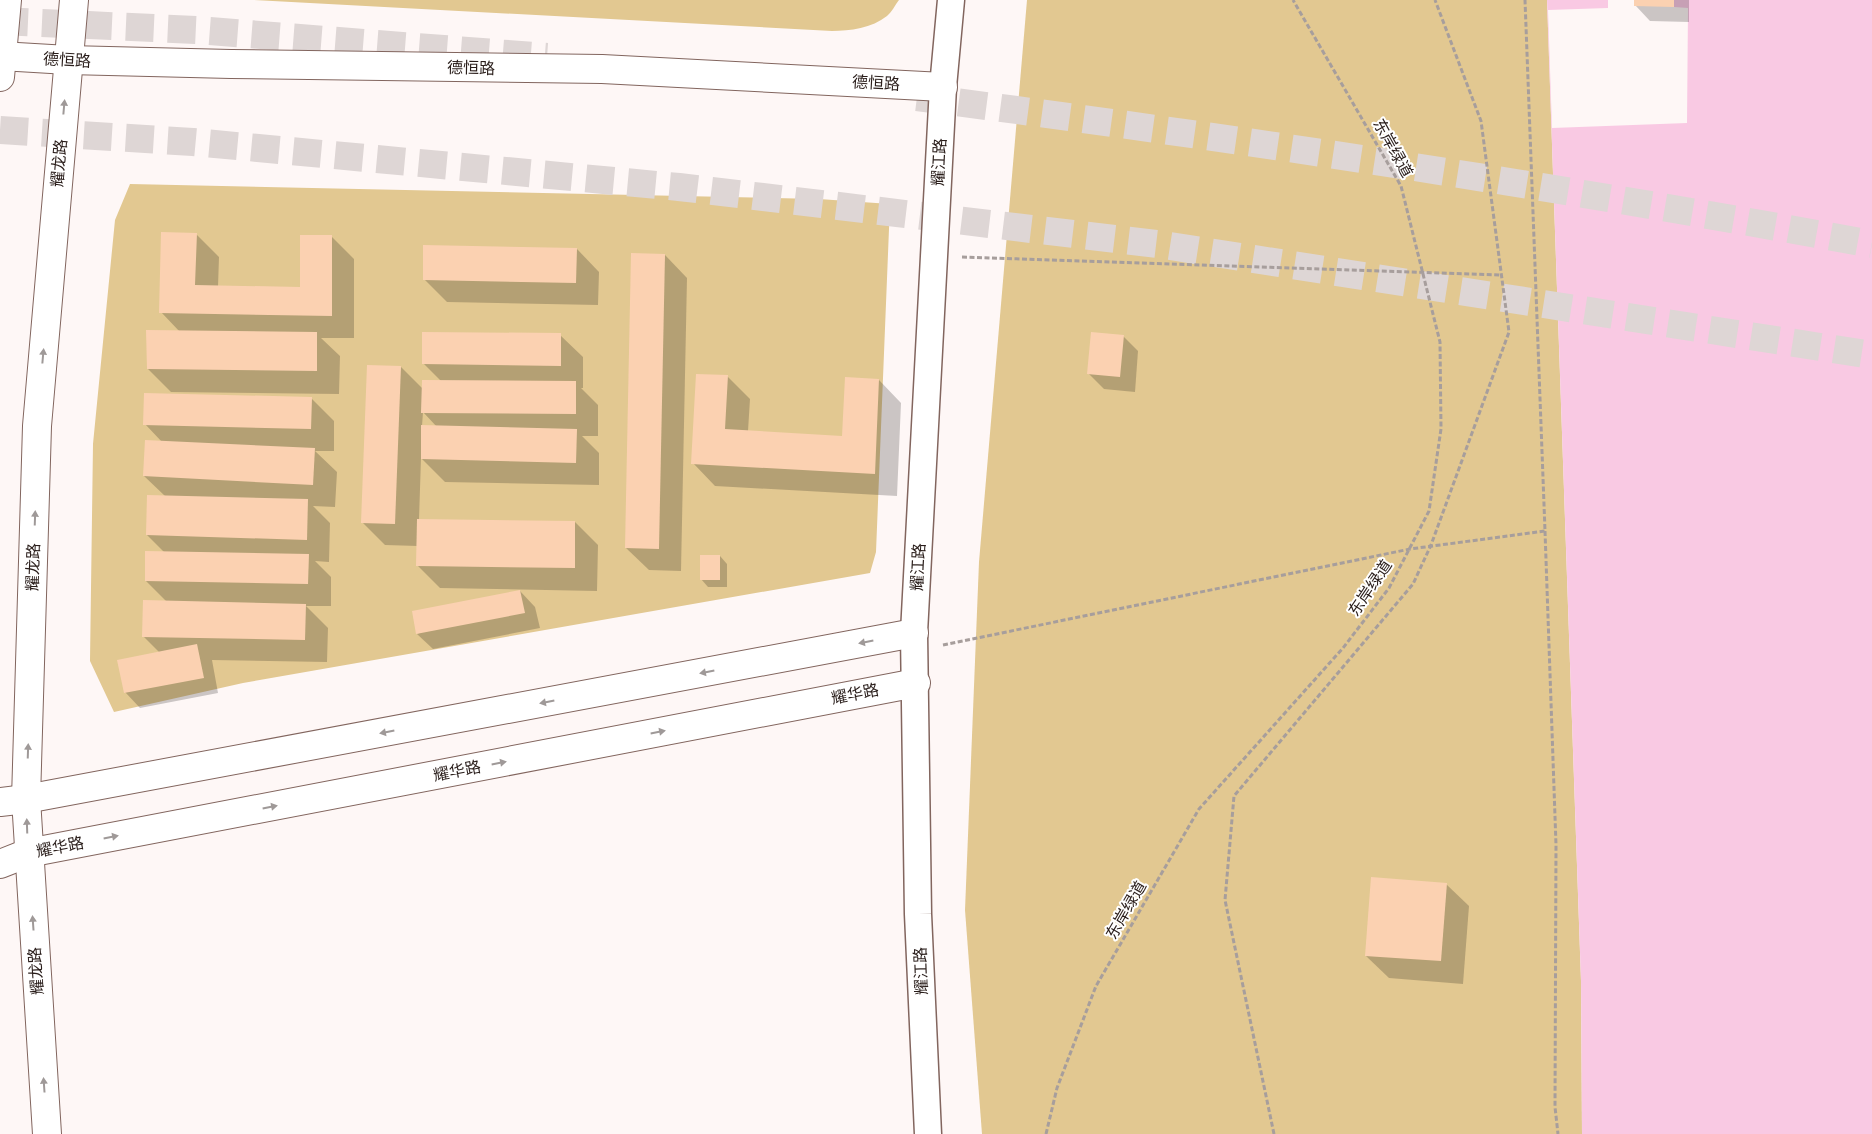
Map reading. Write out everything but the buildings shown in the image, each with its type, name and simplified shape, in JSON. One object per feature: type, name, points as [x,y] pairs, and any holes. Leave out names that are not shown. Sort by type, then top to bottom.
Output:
[{"type":"main road","points":[[1,63],[7,0]]},
{"type":"main road","name":"耀龙路","points":[[47,1134],[28,853],[13,801],[37,426],[74,0]]},
{"type":"main road","name":"德恒路","points":[[1,63],[68,60],[602,69],[943,87]]},
{"type":"main road","points":[[13,801],[915,642]]},
{"type":"main road","name":"耀华路","points":[[0,864],[28,853],[916,683]]},
{"type":"street","name":"耀江路","points":[[928,1134],[918,914],[915,642],[943,87],[950,0]]},
{"type":"path","name":"东岸绿道","points":[[1046,1134],[1057,1088],[1096,986],[1199,809],[1343,648],[1389,588],[1429,511],[1441,429],[1440,342],[1401,186],[1294,0]]},
{"type":"path","points":[[1274,1134],[1225,900],[1234,796],[1413,584],[1430,545],[1509,332],[1482,121],[1435,0]]},
{"type":"path","points":[[1525,0],[1556,845],[1555,1106],[1558,1134]]},
{"type":"path","points":[[934,256],[1502,275]]},
{"type":"path","points":[[915,642],[1430,545],[1545,531]]},
{"type":"shaded area","points":[[254,0],[899,0],[889,14],[875,23],[853,29],[832,31]]},
{"type":"shaded area","points":[[1027,0],[1547,0],[1581,981],[1582,1134],[982,1134],[965,910],[979,562]]},
{"type":"shaded area","points":[[1547,0],[1872,0],[1872,1134],[1582,1134],[1581,981]]},
{"type":"shaded area","points":[[130,184],[819,199],[890,204],[876,552],[870,573],[243,683],[114,712],[90,661],[93,444],[115,220]]},
{"type":"pier","points":[[1608,0],[1674,0],[1674,7],[1688,8],[1687,123],[1552,128],[1548,10],[1608,8]]},
{"type":"tunnel","points":[[0,21],[196,30],[547,57]]},
{"type":"tunnel","points":[[917,97],[1157,129],[1396,164],[1634,202],[1872,244]]},
{"type":"tunnel","points":[[0,130],[193,142],[679,187],[1157,244],[1872,355]]}]
